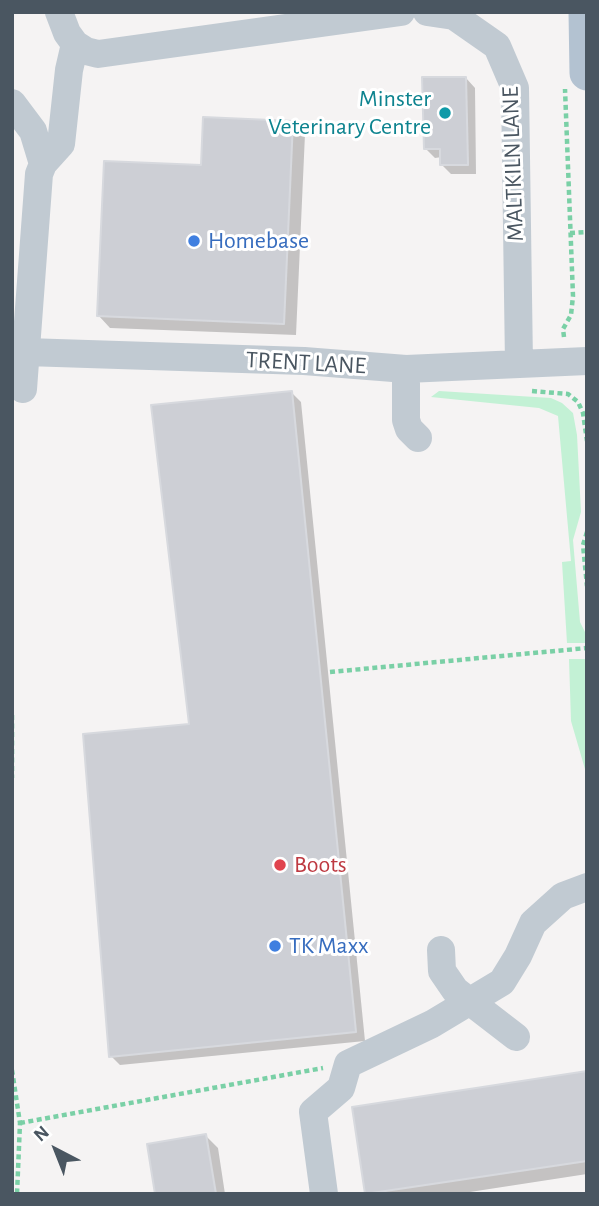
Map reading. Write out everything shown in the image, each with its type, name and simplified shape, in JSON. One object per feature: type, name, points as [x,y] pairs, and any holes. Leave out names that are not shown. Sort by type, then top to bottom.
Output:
[{"type":"main road","points":[[576,79],[586,12]]},
{"type":"street","points":[[59,12],[67,33],[75,44],[98,54],[330,16],[401,12]]},
{"type":"street","name":"MALTKILN LANE","points":[[427,12],[454,16],[497,47],[515,88],[519,364]]},
{"type":"street","points":[[23,389],[39,174],[43,164],[61,145],[69,70],[75,44]]},
{"type":"street","points":[[12,103],[33,131],[43,164]]},
{"type":"street","name":"TRENT LANE","points":[[26,352],[304,361],[406,369],[587,361]]},
{"type":"street","points":[[406,369],[405,420],[418,438]]},
{"type":"street","points":[[324,1194],[313,1112],[341,1088],[348,1064],[432,1024],[502,982],[533,923],[563,896],[587,887]]},
{"type":"street","points":[[441,950],[442,971],[455,990],[516,1037]]},
{"type":"path","points":[[563,329],[570,315],[573,296],[570,233],[576,79]]},
{"type":"path","points":[[570,233],[587,232]]},
{"type":"path","points":[[568,394],[578,402],[583,413],[587,441]]},
{"type":"path","points":[[587,532],[583,545],[587,586]]},
{"type":"path","points":[[330,672],[587,648]]},
{"type":"path","points":[[12,715],[12,778]]},
{"type":"path","points":[[20,1123],[348,1064]]},
{"type":"path","points":[[12,1070],[20,1123],[17,1194]]},
{"type":"green space","points":[[439,391],[551,398],[573,413],[577,435],[581,512],[573,540],[580,622],[587,636],[587,643],[567,643],[562,562],[571,561],[558,416],[539,408],[431,397]]},
{"type":"green space","points":[[569,659],[587,659],[587,776],[571,721]]},
{"type":"building","name":"Minster Veterinary Centre","points":[[422,77],[466,77],[468,165],[440,165],[440,149],[424,149]]},
{"type":"building","name":"Homebase","points":[[203,117],[293,121],[284,324],[97,316],[104,161],[201,165]]},
{"type":"building","points":[[292,391],[356,1032],[109,1057],[83,734],[189,724],[151,405]]},
{"type":"building","points":[[587,1071],[587,1161],[365,1194],[352,1107]]},
{"type":"building","points":[[206,1134],[216,1194],[155,1194],[147,1144]]},
{"type":"place","name":"Minster Veterinary Centre","points":[[445,113]]},
{"type":"place","name":"Homebase","points":[[194,241]]},
{"type":"place","name":"Boots","points":[[280,865]]},
{"type":"place","name":"TK Maxx","points":[[275,946]]}]
